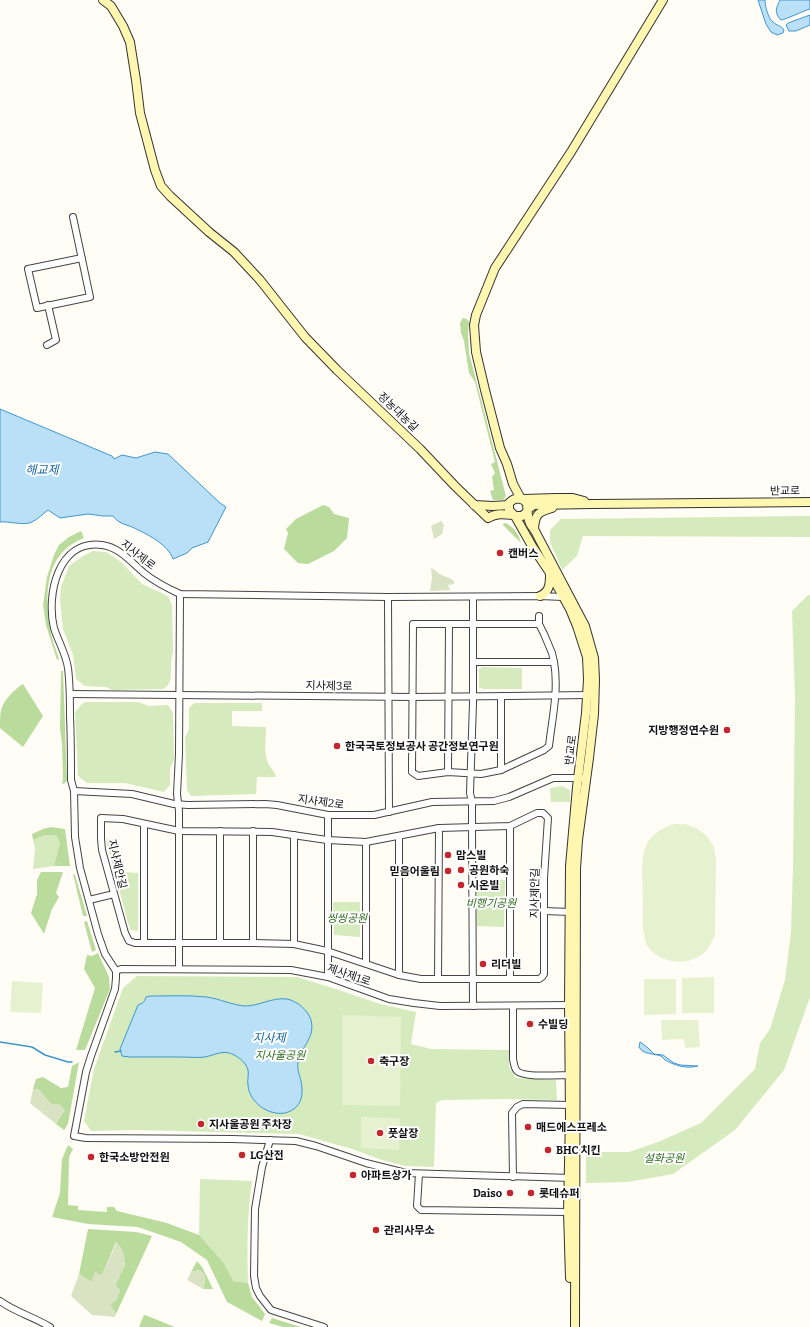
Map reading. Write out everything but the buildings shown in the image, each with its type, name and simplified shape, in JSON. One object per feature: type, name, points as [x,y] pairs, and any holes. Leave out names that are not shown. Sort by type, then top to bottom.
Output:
[{"type":"street","name":"정농대농길","points":[[103,0],[111,6],[123,26],[130,42],[140,113],[155,170],[161,186],[209,232],[234,252],[260,280],[305,336],[337,370],[420,449],[486,516]]},
{"type":"street","points":[[486,516],[497,514],[522,516],[527,510],[528,504],[522,499],[513,484],[500,448],[476,352],[474,325],[480,305],[495,268],[571,152],[663,0]]},
{"type":"street","points":[[73,217],[82,258],[90,297],[36,308],[28,269],[82,258]]},
{"type":"street","points":[[47,345],[56,340],[48,305]]},
{"type":"street","points":[[500,448],[499,451],[511,496],[509,510],[514,515]]},
{"type":"street","name":"반교로","points":[[522,499],[572,498],[592,504]]},
{"type":"street","points":[[474,505],[493,506],[510,503],[515,499],[522,499]]},
{"type":"street","name":"반교로","points":[[572,1005],[570,912],[572,839],[582,778],[589,758],[594,708],[595,665],[585,626],[534,529],[530,525],[527,510],[534,506],[592,504],[810,502]]},
{"type":"street","points":[[534,529],[535,518],[540,511],[557,505]]},
{"type":"street","points":[[486,516],[493,506]]},
{"type":"street","name":"반교로","points":[[514,515],[563,597],[577,626],[587,657],[588,695],[576,869],[572,1005]]},
{"type":"street","name":"지사제로","points":[[116,971],[105,954],[98,934],[77,855],[74,791],[71,780],[70,694],[68,667],[54,627],[52,603],[56,580],[66,558],[75,550],[88,545],[102,544],[119,551],[160,585],[180,594],[388,597],[563,597]]},
{"type":"street","points":[[540,596],[544,595],[548,591],[550,584],[550,573]]},
{"type":"street","points":[[179,969],[179,804],[177,794],[179,763],[180,594]]},
{"type":"street","points":[[388,597],[389,812]]},
{"type":"street","points":[[473,597],[472,774],[470,797],[472,802],[473,1006]]},
{"type":"street","points":[[539,616],[539,624],[552,653],[556,679],[548,746],[544,750],[500,770],[481,774],[448,772],[418,776],[412,772],[414,624],[539,624]]},
{"type":"street","points":[[448,772],[449,624]]},
{"type":"street","points":[[473,662],[554,662]]},
{"type":"street","name":"지사제3로","points":[[70,694],[388,697],[588,695]]},
{"type":"street","points":[[500,770],[501,696]]},
{"type":"street","name":"지사제2로","points":[[74,791],[132,794],[179,804],[265,804],[328,815],[374,815],[432,802],[494,801],[553,778],[582,778]]},
{"type":"street","name":"지사제안길","points":[[537,812],[543,813],[548,818],[544,878],[544,974],[539,979],[510,978],[472,980],[421,978],[399,975],[327,950],[294,944],[135,943],[130,941],[126,933],[102,850],[101,818],[123,819],[179,831],[253,830],[328,840],[366,842],[438,828],[510,826],[537,812]]},
{"type":"street","points":[[328,815],[328,977]]},
{"type":"street","name":"지사제안길","points":[[144,824],[144,943]]},
{"type":"street","points":[[510,826],[510,978]]},
{"type":"street","points":[[438,828],[438,979]]},
{"type":"street","points":[[253,830],[253,943]]},
{"type":"street","points":[[220,831],[220,943]]},
{"type":"street","points":[[294,835],[294,944]]},
{"type":"street","points":[[399,836],[399,975]]},
{"type":"street","points":[[366,842],[366,963]]},
{"type":"street","points":[[89,900],[114,894]]},
{"type":"street","points":[[544,911],[570,912]]},
{"type":"street","name":"제사제1로","points":[[116,971],[121,969],[285,969],[328,977],[388,999],[414,1003],[440,1006],[572,1005]]},
{"type":"street","points":[[116,971],[115,989],[86,1072],[74,1136],[86,1138],[296,1141],[392,1170],[419,1174],[572,1178]]},
{"type":"street","points":[[572,1005],[570,1105],[575,1327]]},
{"type":"street","points":[[570,1327],[568,1212],[572,1178],[572,1005]]},
{"type":"street","points":[[513,1006],[514,1066],[517,1071],[524,1074],[570,1075]]},
{"type":"street","points":[[513,1177],[512,1113],[517,1106],[522,1104],[570,1105]]},
{"type":"street","points":[[270,1140],[262,1167],[255,1209],[254,1276],[256,1288],[260,1296],[271,1310],[324,1327]]},
{"type":"street","points":[[419,1174],[417,1206],[421,1210],[568,1212]]},
{"type":"street","points":[[0,1301],[10,1308],[35,1318],[50,1327]]},
{"type":"green space","points":[[463,318],[467,319],[469,322],[469,353],[506,496],[503,500],[493,500],[490,491],[494,490],[492,477],[495,473],[491,464],[495,462],[475,382],[469,373],[464,341],[461,333],[460,323]]},
{"type":"green space","points":[[323,505],[329,507],[334,514],[349,518],[347,538],[334,551],[308,564],[298,563],[284,549],[288,533],[286,529],[296,519]]},
{"type":"green space","points":[[810,516],[810,537],[583,536],[577,556],[562,570],[550,542],[550,530],[561,519]]},
{"type":"green space","points":[[441,521],[444,525],[442,534],[434,539],[431,526]]},
{"type":"green space","points":[[506,523],[512,527],[519,536],[521,543],[503,525]]},
{"type":"green space","points":[[81,531],[84,538],[71,544],[62,553],[55,563],[50,575],[47,600],[48,614],[51,635],[59,659],[57,660],[46,625],[43,605],[47,577],[59,545],[69,537]]},
{"type":"green space","points":[[93,551],[106,552],[121,562],[142,584],[168,596],[172,605],[173,652],[171,678],[167,686],[163,689],[112,690],[106,687],[85,686],[76,679],[73,655],[63,629],[60,600],[61,587],[69,566]]},
{"type":"green space","points":[[431,568],[454,581],[454,584],[448,585],[450,590],[430,591],[432,578]]},
{"type":"green space","name":"설화공원","points":[[808,595],[810,595],[810,997],[784,1070],[735,1130],[673,1174],[628,1182],[586,1183],[586,1152],[629,1152],[658,1142],[701,1123],[755,1069],[760,1043],[770,1029],[785,980],[791,932],[795,696],[792,611]]},
{"type":"green space","points":[[482,667],[522,668],[522,689],[483,689],[479,687],[479,669]]},
{"type":"green space","points":[[61,671],[63,671],[67,781],[62,784],[62,744],[60,728]]},
{"type":"green space","points":[[23,684],[43,716],[23,747],[0,728],[1,713],[5,702],[18,687]]},
{"type":"green space","points":[[85,702],[138,702],[149,706],[168,705],[173,713],[174,760],[170,768],[170,785],[164,792],[125,783],[87,783],[78,776],[75,712]]},
{"type":"green space","points":[[194,703],[262,703],[262,711],[232,711],[232,726],[266,727],[266,756],[276,777],[257,777],[256,794],[191,796],[187,790],[185,738],[189,729],[189,708]]},
{"type":"green space","points":[[562,786],[570,790],[570,802],[551,802],[550,788]]},
{"type":"green space","points":[[674,824],[686,824],[698,829],[707,836],[714,847],[716,860],[715,935],[706,951],[699,956],[692,960],[675,962],[659,957],[652,952],[644,938],[642,873],[644,851],[648,842],[654,835],[665,827]]},
{"type":"green space","points":[[51,827],[65,829],[70,866],[54,866],[60,843],[56,835],[45,835],[33,840],[32,834]]},
{"type":"green space","points":[[45,835],[56,835],[60,843],[54,866],[33,869],[35,849],[33,840]]},
{"type":"green space","points":[[106,839],[115,840],[125,872],[138,873],[138,931],[131,930],[128,923]]},
{"type":"green space","points":[[41,872],[63,872],[56,893],[59,897],[52,909],[44,934],[31,913],[37,894],[37,880]]},
{"type":"green space","points":[[73,874],[75,875],[87,916],[83,916]]},
{"type":"green space","name":"비행기공원","points":[[477,880],[505,880],[504,927],[477,926]]},
{"type":"green space","name":"씽씽공원","points":[[333,902],[360,902],[360,937],[334,935]]},
{"type":"green space","points":[[87,921],[96,950],[92,952],[84,922]]},
{"type":"green space","points":[[98,953],[109,977],[110,989],[85,1050],[76,1050],[95,988],[84,969],[87,955],[92,956]]},
{"type":"green space","name":"지사울공원","points":[[137,976],[297,977],[380,1004],[416,1012],[411,1044],[431,1049],[509,1050],[509,1067],[516,1078],[556,1080],[557,1100],[442,1100],[436,1103],[434,1167],[406,1166],[299,1134],[135,1130],[91,1131],[84,1121],[94,1069],[123,988]]},
{"type":"green space","points":[[714,977],[714,1013],[682,1013],[682,978]]},
{"type":"green space","points":[[644,979],[676,979],[676,1014],[644,1015]]},
{"type":"green space","points":[[12,981],[43,983],[41,1013],[10,1012]]},
{"type":"green space","name":"축구장","points":[[342,1015],[401,1017],[400,1106],[342,1105]]},
{"type":"green space","points":[[661,1020],[698,1020],[700,1047],[685,1048],[684,1039],[662,1040]]},
{"type":"green space","points":[[79,1062],[68,1124],[64,1130],[56,1124],[64,1110],[51,1104],[38,1089],[33,1089],[36,1079],[43,1077],[61,1088],[68,1087],[72,1066]]},
{"type":"green space","points":[[33,1089],[38,1089],[51,1104],[59,1104],[65,1110],[56,1124],[30,1103]]},
{"type":"green space","name":"풋살장","points":[[361,1117],[400,1118],[399,1150],[361,1148]]},
{"type":"green space","points":[[68,1145],[73,1149],[69,1157],[68,1205],[78,1206],[78,1210],[107,1212],[107,1207],[114,1207],[117,1211],[167,1223],[199,1235],[224,1263],[233,1281],[248,1283],[252,1297],[265,1314],[262,1321],[227,1302],[207,1260],[181,1242],[138,1227],[88,1224],[52,1217],[60,1193],[62,1159]]},
{"type":"green space","points":[[200,1179],[252,1181],[249,1206],[248,1283],[233,1281],[224,1263],[199,1235]]},
{"type":"green space","points":[[88,1229],[136,1232],[152,1236],[116,1314],[110,1305],[116,1300],[120,1290],[115,1286],[125,1264],[116,1242],[102,1275],[91,1282],[79,1274]]},
{"type":"green space","points":[[117,1242],[124,1254],[125,1259],[123,1269],[115,1286],[120,1290],[116,1300],[110,1305],[116,1314],[115,1317],[92,1315],[71,1296],[79,1274],[91,1282],[95,1272],[102,1275]]},
{"type":"green space","points":[[197,1261],[202,1267],[213,1289],[203,1289],[205,1281],[204,1274],[199,1270],[191,1272]]},
{"type":"green space","points":[[199,1270],[204,1274],[205,1281],[203,1289],[187,1280],[191,1272]]},
{"type":"green space","points":[[145,1315],[175,1327],[139,1327]]},
{"type":"green space","points":[[272,1318],[301,1327],[283,1327],[269,1323]]},
{"type":"water","points":[[758,0],[765,0],[766,9],[771,20],[783,28],[783,33],[777,35],[771,32],[766,24]]},
{"type":"water","points":[[780,0],[810,0],[810,9],[781,20],[777,15],[776,10]]},
{"type":"water","points":[[810,15],[810,25],[796,31],[789,31],[786,25],[788,23]]},
{"type":"water","name":"해교제","points":[[0,409],[112,456],[114,459],[122,455],[136,458],[155,452],[168,454],[226,507],[208,542],[192,548],[187,553],[173,559],[166,549],[156,540],[137,529],[119,522],[113,516],[88,514],[60,518],[48,510],[29,523],[0,522]]},
{"type":"water","name":"지사제","points":[[146,997],[207,997],[245,1006],[282,999],[291,1000],[298,1004],[305,1009],[310,1016],[312,1028],[311,1034],[299,1059],[298,1066],[302,1086],[300,1102],[292,1111],[285,1113],[272,1112],[260,1106],[249,1091],[248,1070],[246,1065],[241,1059],[227,1052],[205,1057],[122,1056],[120,1049],[138,1005],[145,1000]]},
{"type":"water","points":[[640,1042],[654,1054],[663,1055],[674,1063],[680,1065],[698,1066],[686,1067],[673,1064],[661,1056],[646,1053],[639,1047]]},
{"type":"waterway","points":[[0,1042],[32,1047],[45,1055],[72,1062]]},
{"type":"waterway","points":[[115,1052],[121,1051]]},
{"type":"place","name":"캔버스","points":[[500,553]]},
{"type":"place","name":"지방행정연수원","points":[[727,730]]},
{"type":"place","name":"한국국토정보공사 공간정보연구원","points":[[337,746]]},
{"type":"place","name":"맘스빌","points":[[448,855]]},
{"type":"place","name":"공원하숙","points":[[461,870]]},
{"type":"place","name":"믿음어울림","points":[[448,871]]},
{"type":"place","name":"시온빌","points":[[461,885]]},
{"type":"place","name":"리더빌","points":[[483,964]]},
{"type":"place","name":"수빌딩","points":[[530,1024]]},
{"type":"place","name":"축구장","points":[[371,1061]]},
{"type":"place","name":"지사울공원 주차장","points":[[201,1124]]},
{"type":"place","name":"매드에스프레소","points":[[528,1127]]},
{"type":"place","name":"풋살장","points":[[380,1133]]},
{"type":"place","name":"BHC 치킨","points":[[548,1150]]},
{"type":"place","name":"LG산전","points":[[242,1155]]},
{"type":"place","name":"한국소방안전원","points":[[91,1157]]},
{"type":"place","name":"아파트상가","points":[[353,1175]]},
{"type":"place","name":"Daiso","points":[[510,1193]]},
{"type":"place","name":"롯데슈퍼","points":[[531,1193]]},
{"type":"place","name":"관리사무소","points":[[376,1230]]}]
